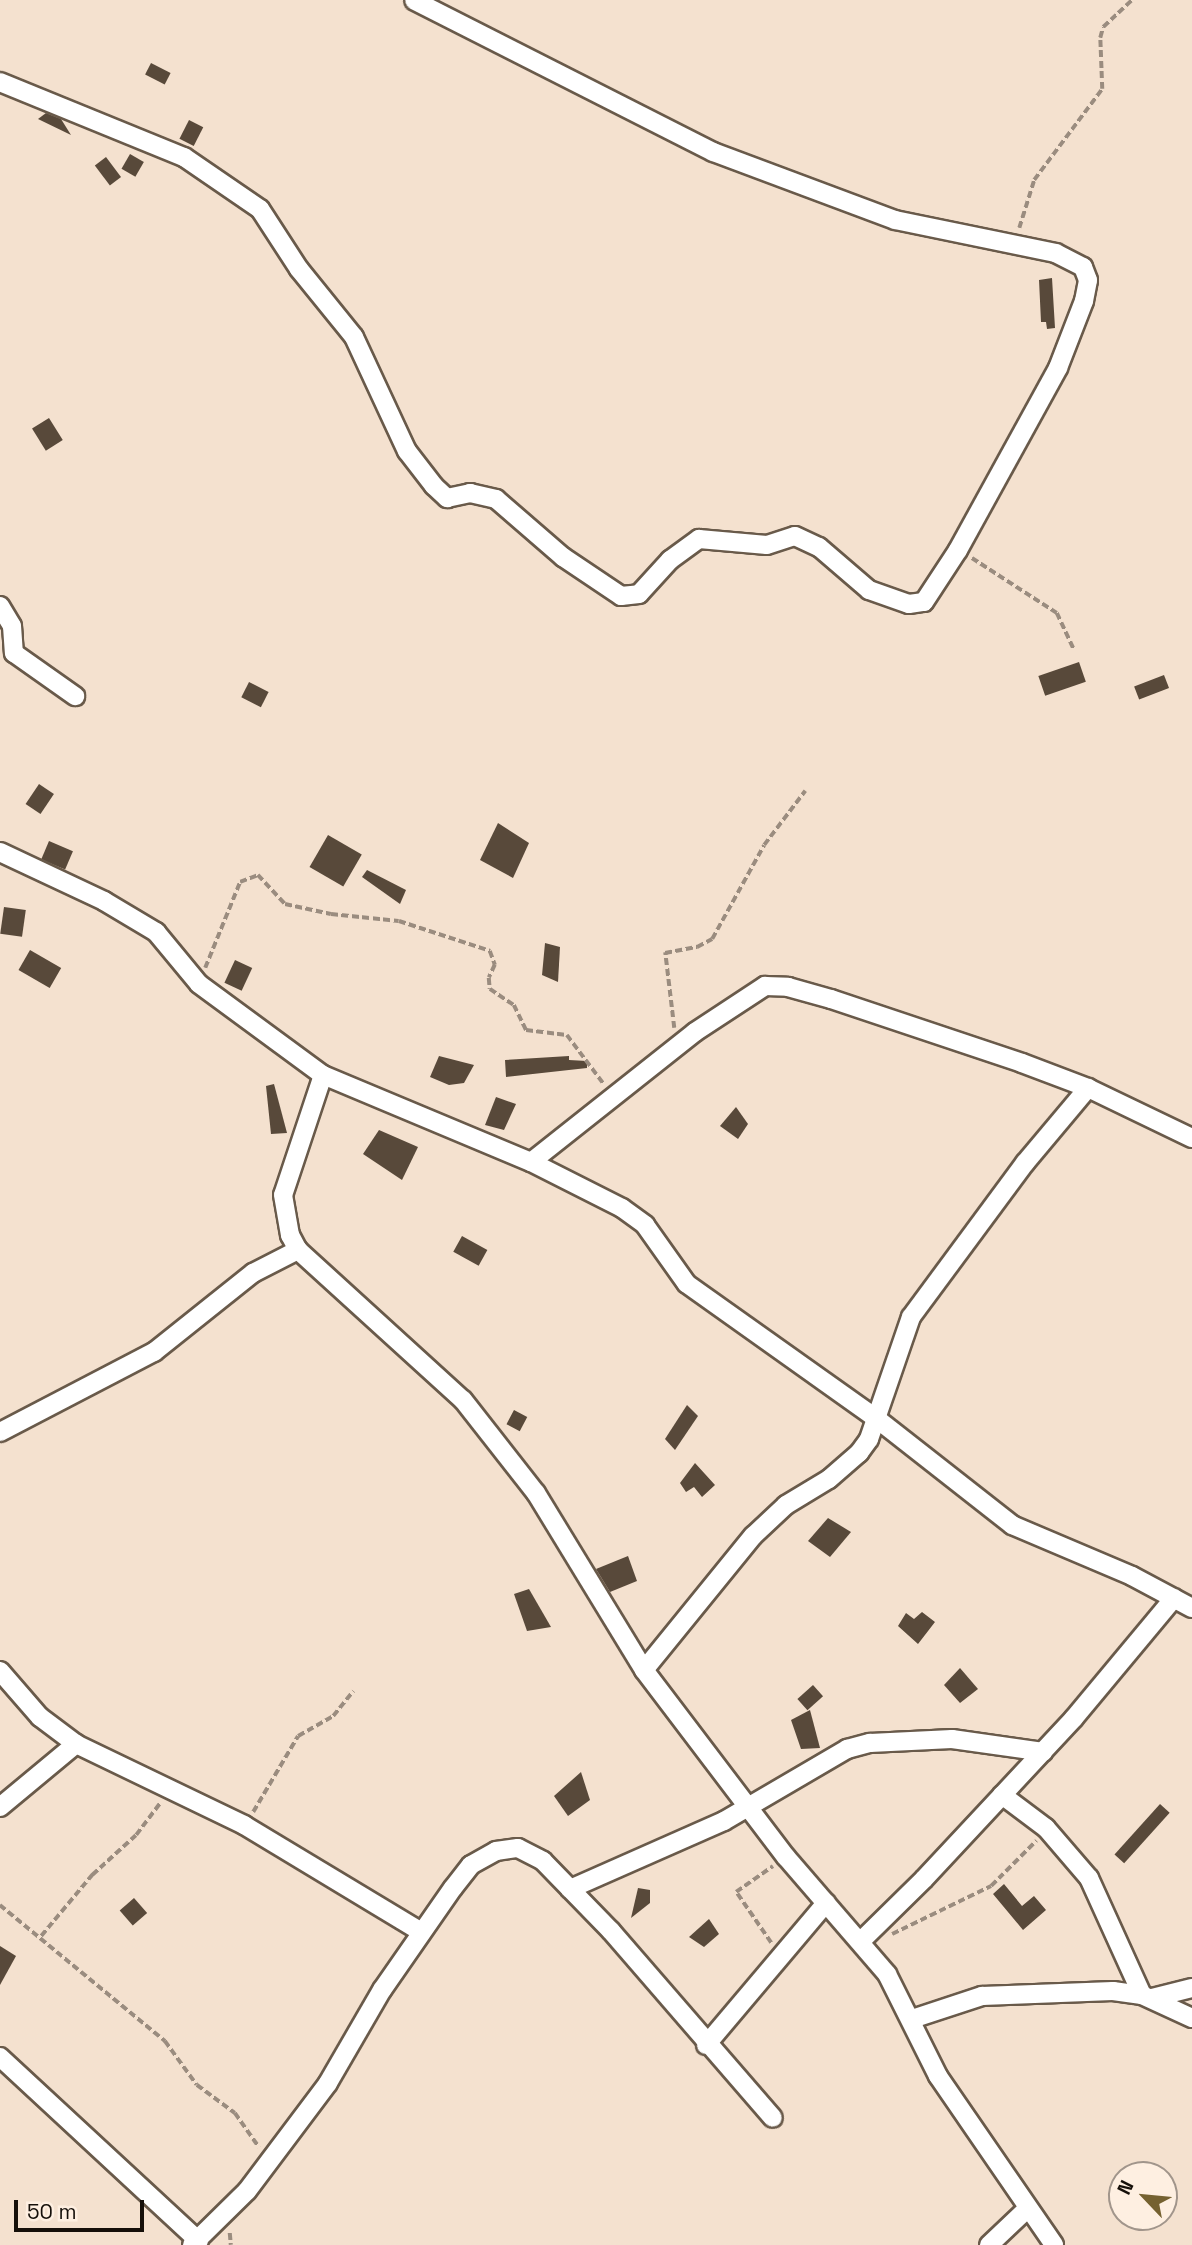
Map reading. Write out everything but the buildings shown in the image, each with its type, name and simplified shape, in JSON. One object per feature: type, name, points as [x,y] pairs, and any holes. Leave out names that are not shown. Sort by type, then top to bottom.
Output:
[{"type":"street","points":[[0,82],[184,157],[260,209],[299,268],[354,337],[407,451],[434,486],[447,498],[470,493],[496,499],[563,557],[621,596],[639,594],[670,560],[699,539],[767,545],[795,536],[819,547],[869,590],[909,604],[924,602],[958,550],[1058,368],[1087,289],[1087,274],[1070,259],[1015,244],[895,220],[713,152],[414,0]]},
{"type":"street","points":[[0,606],[12,626],[14,653],[75,696]]},
{"type":"street","points":[[0,852],[104,901],[156,932],[200,984],[323,1075],[531,1162],[622,1208],[645,1225],[687,1284],[877,1419],[1012,1525],[1192,1608]]},
{"type":"street","points":[[531,1162],[676,1047],[747,995],[765,986],[788,987],[929,1030],[1088,1088],[1192,1138]]},
{"type":"street","points":[[323,1075],[283,1195],[290,1235],[298,1250],[463,1400],[487,1429],[573,1549],[644,1670],[751,1806],[786,1857],[864,1942],[912,2019],[938,2076],[1054,2245]]},
{"type":"street","points":[[644,1670],[753,1536],[786,1505],[841,1471],[864,1446],[877,1419],[911,1317],[1024,1163],[1088,1088]]},
{"type":"street","points":[[0,1432],[154,1352],[253,1273],[298,1250]]},
{"type":"street","points":[[864,1942],[1043,1752],[1174,1598]]},
{"type":"street","points":[[0,1671],[40,1717],[76,1744],[244,1825],[420,1931]]},
{"type":"street","points":[[570,1889],[751,1806],[827,1758],[870,1743],[952,1739],[1043,1752]]},
{"type":"street","points":[[0,1807],[76,1744]]},
{"type":"street","points":[[1002,1796],[1046,1828],[1089,1878],[1147,1997]]},
{"type":"street","points":[[0,2057],[196,2243],[263,2170],[328,2083],[420,1931],[471,1865],[496,1851],[518,1848],[533,1853],[570,1889],[772,2118]]},
{"type":"street","points":[[706,2045],[826,1903]]},
{"type":"street","points":[[1147,1997],[1192,1988]]},
{"type":"street","points":[[912,2019],[982,1996],[1113,1991],[1147,1997],[1192,2018]]},
{"type":"street","points":[[989,2245],[1027,2209]]},
{"type":"path","points":[[1015,244],[1034,180],[1102,89],[1100,38],[1103,27],[1132,0]]},
{"type":"path","points":[[958,550],[1057,613],[1074,649]]},
{"type":"path","points":[[676,1047],[665,953],[697,947],[712,939],[764,845],[805,791]]},
{"type":"path","points":[[200,984],[240,882],[258,875],[285,904],[331,914],[399,920],[490,951],[495,965],[488,985],[514,1005],[526,1030],[566,1035],[583,1051],[599,1080],[609,1082]]},
{"type":"path","points":[[244,1825],[298,1736],[333,1716],[353,1691]]},
{"type":"path","points":[[41,1936],[92,1875],[136,1835],[169,1791]]},
{"type":"path","points":[[864,1942],[960,1905],[991,1886],[1046,1828]]},
{"type":"path","points":[[782,1956],[744,1909],[736,1892],[786,1857]]},
{"type":"path","points":[[0,1905],[41,1936],[165,2041],[197,2085],[235,2113],[258,2145],[263,2170]]}]
